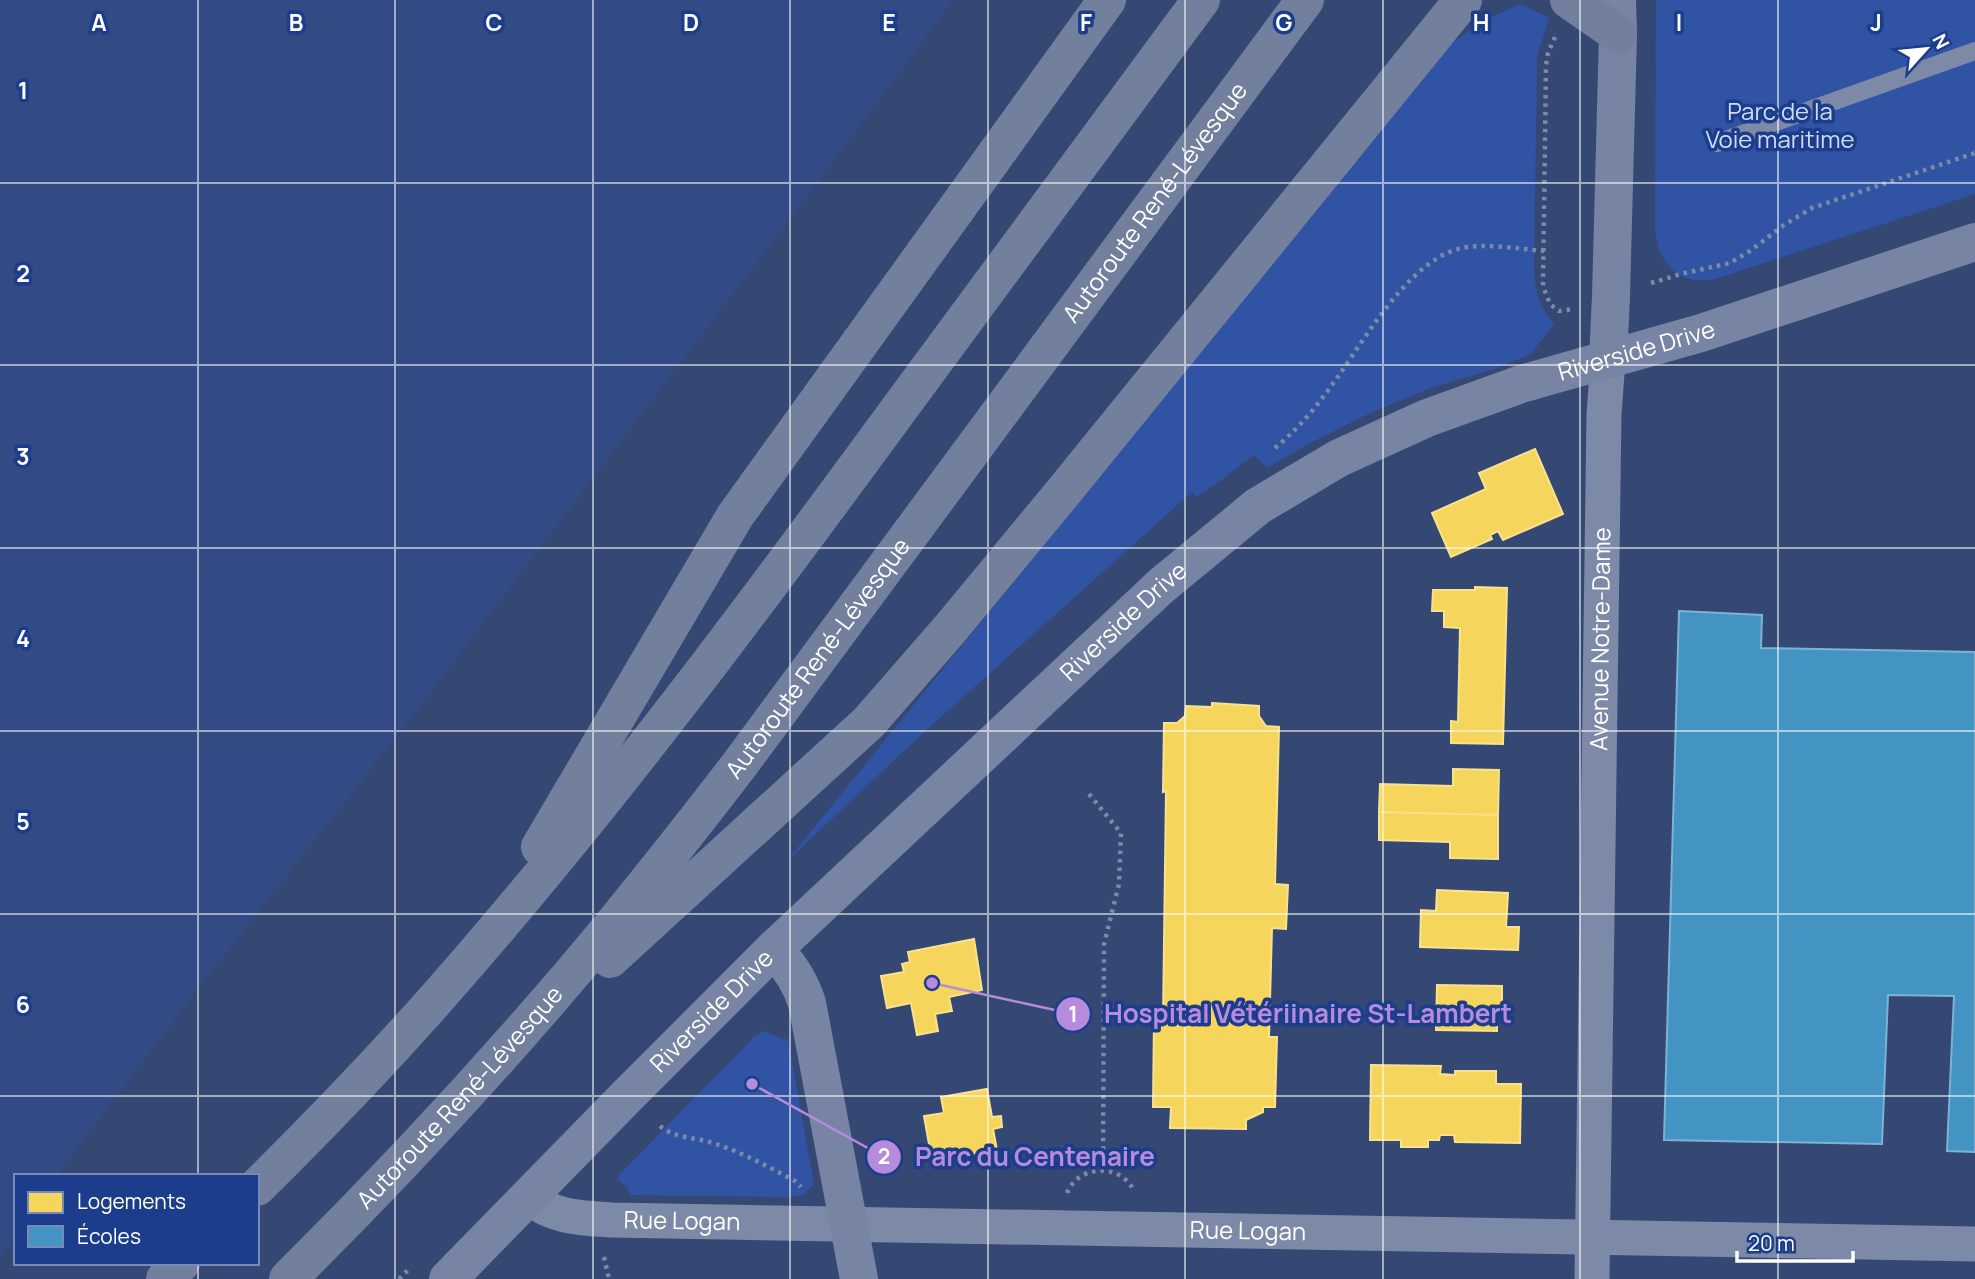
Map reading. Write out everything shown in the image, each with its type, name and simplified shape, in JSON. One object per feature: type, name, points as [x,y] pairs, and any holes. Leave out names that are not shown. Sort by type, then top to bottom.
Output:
[{"type":"highway","points":[[478,951],[735,516],[1107,0]]},
{"type":"highway","points":[[259,1185],[319,1126],[478,951],[609,792],[729,640],[1201,0]]},
{"type":"highway","name":"Autoroute René-Lévesque","points":[[288,1279],[368,1198],[476,1081],[611,927],[740,764],[1305,0]]},
{"type":"highway","points":[[476,1081],[869,723],[1060,496],[1463,0]]},
{"type":"highway","points":[[1569,0],[1618,17]]},
{"type":"highway","points":[[165,1279],[179,1265]]},
{"type":"street","name":"Avenue Notre-Dame","points":[[1592,1279],[1604,414],[1611,296],[1618,17]]},
{"type":"street","name":"Riverside Drive","points":[[448,1279],[774,949],[1161,586],[1258,506],[1339,458],[1427,418],[1521,384],[1701,333],[1975,242]]},
{"type":"street","points":[[774,949],[803,988],[807,1003],[859,1279]]},
{"type":"street","name":"Rue Logan","points":[[528,1197],[545,1209],[569,1217],[612,1220],[1975,1244]]},
{"type":"lane","points":[[1717,143],[1975,51]]},
{"type":"path","points":[[1555,37],[1546,66],[1543,286],[1550,304],[1559,311]]},
{"type":"path","points":[[1681,274],[1737,259],[1812,208],[1975,153]]},
{"type":"path","points":[[1269,453],[1323,398],[1396,295],[1420,272],[1447,253],[1468,247],[1544,251]]},
{"type":"path","points":[[1089,794],[1121,833],[1119,884],[1104,944],[1103,1170]]},
{"type":"path","points":[[660,1125],[669,1132],[713,1142],[735,1151],[795,1181],[806,1192]]},
{"type":"path","points":[[1062,1203],[1071,1183],[1087,1172],[1103,1170],[1115,1174],[1131,1185],[1136,1194]]},
{"type":"path","points":[[604,1253],[609,1279]]},
{"type":"green space","name":"Parc de la Voie maritime","points":[[1656,0],[1975,0],[1975,194],[1715,279],[1691,279],[1681,275],[1666,262],[1655,229]]},
{"type":"green space","points":[[1522,4],[1549,18],[1537,57],[1534,273],[1545,313],[1554,324],[1531,354],[1494,369],[1430,388],[1368,414],[1267,468],[1254,455],[1196,497],[1192,492],[923,733],[786,862],[1451,44],[1485,21]]},
{"type":"green space","points":[[765,1031],[788,1039],[814,1185],[802,1195],[788,1197],[630,1195],[627,1187],[618,1180],[620,1174],[755,1036]]},
{"type":"shaded area","points":[[0,0],[953,0],[414,714],[207,977],[58,1174],[14,1174],[14,1240],[0,1256]]},
{"type":"building: Logements","points":[[1535,449],[1563,514],[1503,540],[1498,531],[1490,535],[1492,539],[1451,557],[1432,513],[1486,489],[1479,473]]},
{"type":"building: Logements","points":[[1475,587],[1507,588],[1503,744],[1451,743],[1451,721],[1458,722],[1460,628],[1444,627],[1444,611],[1432,611],[1433,590],[1475,590]]},
{"type":"building: Logements","points":[[1212,703],[1259,706],[1259,716],[1266,726],[1279,727],[1275,884],[1288,885],[1286,929],[1272,928],[1269,1037],[1277,1037],[1275,1107],[1263,1107],[1263,1112],[1246,1120],[1246,1129],[1170,1128],[1171,1107],[1153,1107],[1154,1020],[1163,1020],[1166,791],[1163,792],[1164,723],[1177,723],[1185,716],[1186,706],[1212,707]]},
{"type":"building: Logements","points":[[1453,769],[1499,770],[1498,815],[1379,812],[1380,784],[1453,786]]},
{"type":"building: Logements","points":[[1379,812],[1498,815],[1498,859],[1450,858],[1450,842],[1379,840]]},
{"type":"building: Logements","points":[[1437,890],[1508,893],[1506,927],[1519,927],[1518,950],[1420,947],[1421,910],[1436,911]]},
{"type":"building: Logements","points":[[974,939],[982,990],[949,997],[952,1011],[935,1014],[938,1031],[917,1035],[911,1003],[887,1008],[881,976],[904,972],[902,964],[910,962],[908,952]]},
{"type":"building: Logements","points":[[1437,985],[1502,986],[1502,1009],[1497,1010],[1497,1031],[1436,1030]]},
{"type":"building: Logements","points":[[1371,1065],[1441,1066],[1440,1074],[1455,1075],[1455,1071],[1496,1071],[1496,1084],[1521,1084],[1520,1143],[1455,1142],[1454,1135],[1440,1135],[1439,1140],[1428,1140],[1428,1147],[1401,1147],[1401,1140],[1370,1140]]},
{"type":"building: Logements","points":[[987,1089],[992,1117],[1001,1116],[1002,1127],[993,1129],[997,1150],[932,1161],[924,1116],[944,1113],[941,1097]]},
{"type":"building: Écoles","points":[[1679,611],[1762,615],[1761,648],[1975,652],[1975,1152],[1947,1151],[1954,996],[1888,995],[1882,1144],[1664,1140]]},
{"type":"place","name":"Hospital Vétériinaire St-Lambert","points":[[932,983]]},
{"type":"place","name":"Parc du Centenaire","points":[[752,1084]]}]
